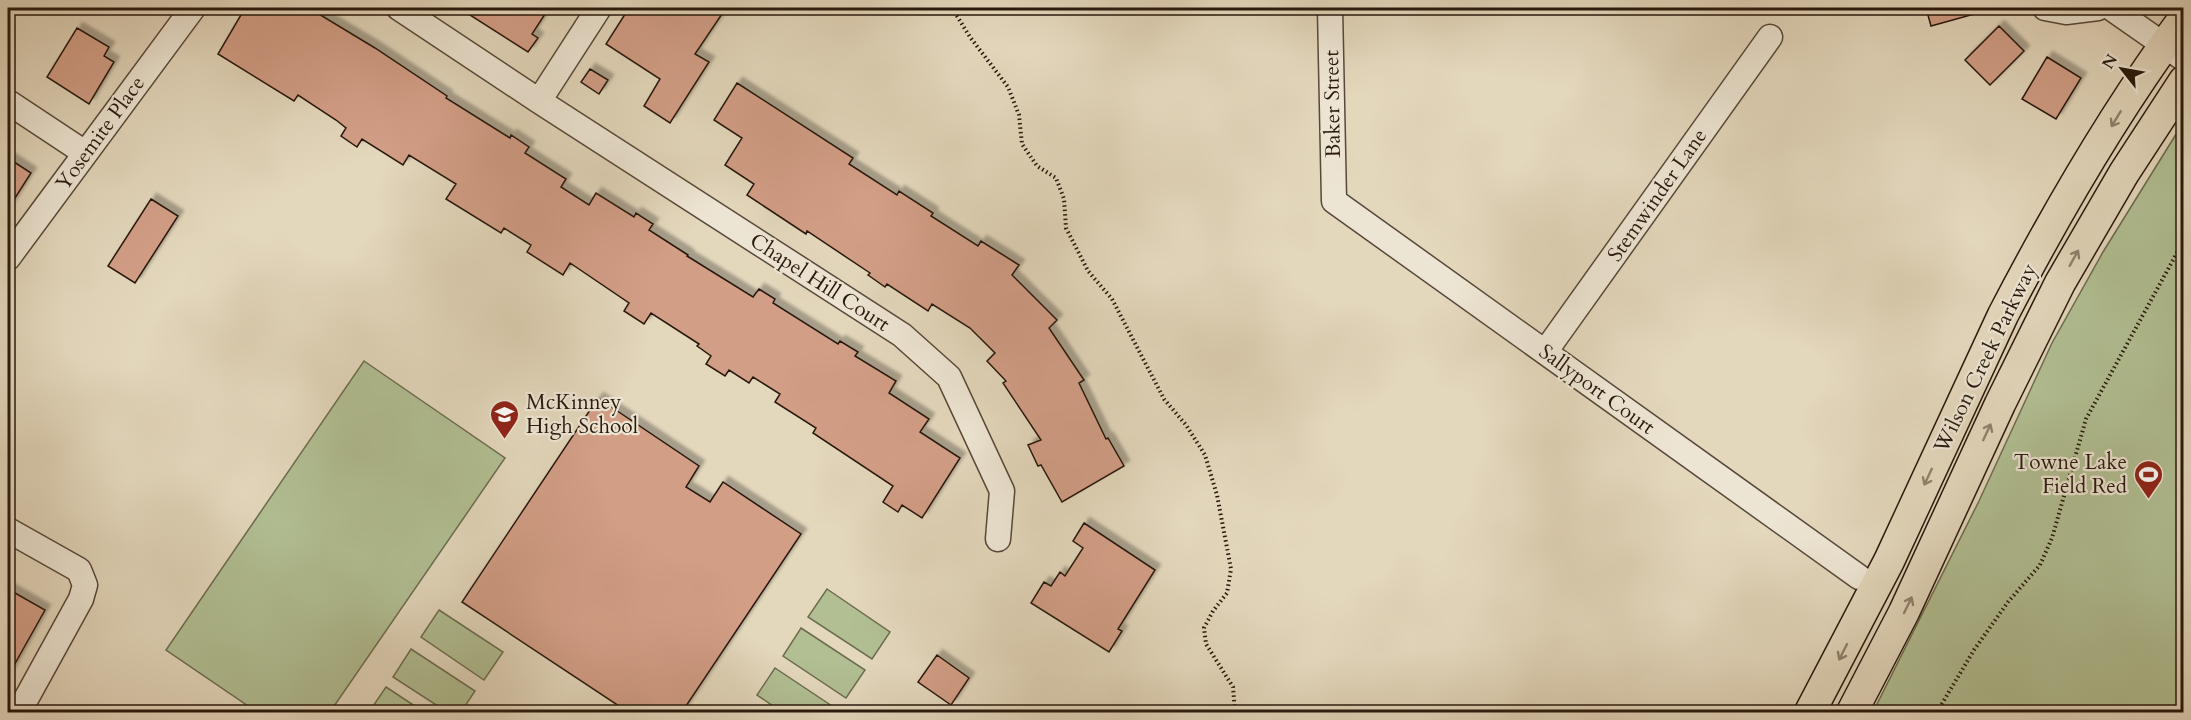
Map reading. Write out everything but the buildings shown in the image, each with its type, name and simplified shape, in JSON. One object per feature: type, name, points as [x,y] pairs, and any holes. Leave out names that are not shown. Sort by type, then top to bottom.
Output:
[{"type":"main road","name":"Wilson Creek Parkway","points":[[1810,712],[1904,528],[2022,278],[2113,124],[2174,52],[2184,18]]},
{"type":"main road","name":"Wilson Creek Parkway","points":[[1852,712],[1900,621],[2000,404],[2060,283],[2124,173],[2184,81]]},
{"type":"main road","points":[[1904,528],[1937,543]]},
{"type":"street","name":"Yosemite Place","points":[[8,258],[193,8]]},
{"type":"street","points":[[538,101],[599,8]]},
{"type":"street","name":"Baker Street","points":[[1330,8],[1334,201]]},
{"type":"street","points":[[2044,8],[2066,12],[2098,8]]},
{"type":"street","points":[[2111,8],[2174,52]]},
{"type":"street","name":"Chapel Hill Court","points":[[409,10],[538,101],[902,335],[949,377],[1002,491],[998,539]]},
{"type":"street","name":"Stemwinder Lane","points":[[1545,352],[1770,37]]},
{"type":"street","points":[[8,102],[85,153]]},
{"type":"street","name":"Sallyport Court","points":[[1334,201],[1859,577]]},
{"type":"street","points":[[8,530],[79,570],[85,585],[81,599],[27,699],[16,712]]},
{"type":"path","points":[[952,8],[970,37],[1008,87],[1019,115],[1022,144],[1037,166],[1056,178],[1064,199],[1066,228],[1088,271],[1112,299],[1164,399],[1186,425],[1205,455],[1217,495],[1231,569],[1227,593],[1213,611],[1204,628],[1206,644],[1233,687],[1235,712]]},
{"type":"path","points":[[1938,712],[1974,650],[2008,602],[2040,565],[2052,538],[2086,419],[2184,240]]},
{"type":"green space","points":[[2183,123],[2183,712],[1873,712],[1979,501],[2052,343],[2103,252]]},
{"type":"green space","points":[[364,361],[505,458],[330,712],[257,712],[166,650]]},
{"type":"green space","points":[[827,589],[890,632],[872,659],[808,617]]},
{"type":"green space","points":[[439,610],[503,652],[484,680],[421,637]]},
{"type":"green space","points":[[801,628],[865,670],[846,698],[783,656]]},
{"type":"green space","points":[[411,649],[475,691],[461,712],[447,712],[393,677]]},
{"type":"green space","points":[[775,668],[838,710],[837,712],[782,712],[757,695]]},
{"type":"green space","points":[[386,687],[424,712],[369,712]]},
{"type":"place","name":"McKinney High School","points":[[505,440]]},
{"type":"place","name":"Towne Lake Field Red","points":[[2148,500]]}]
